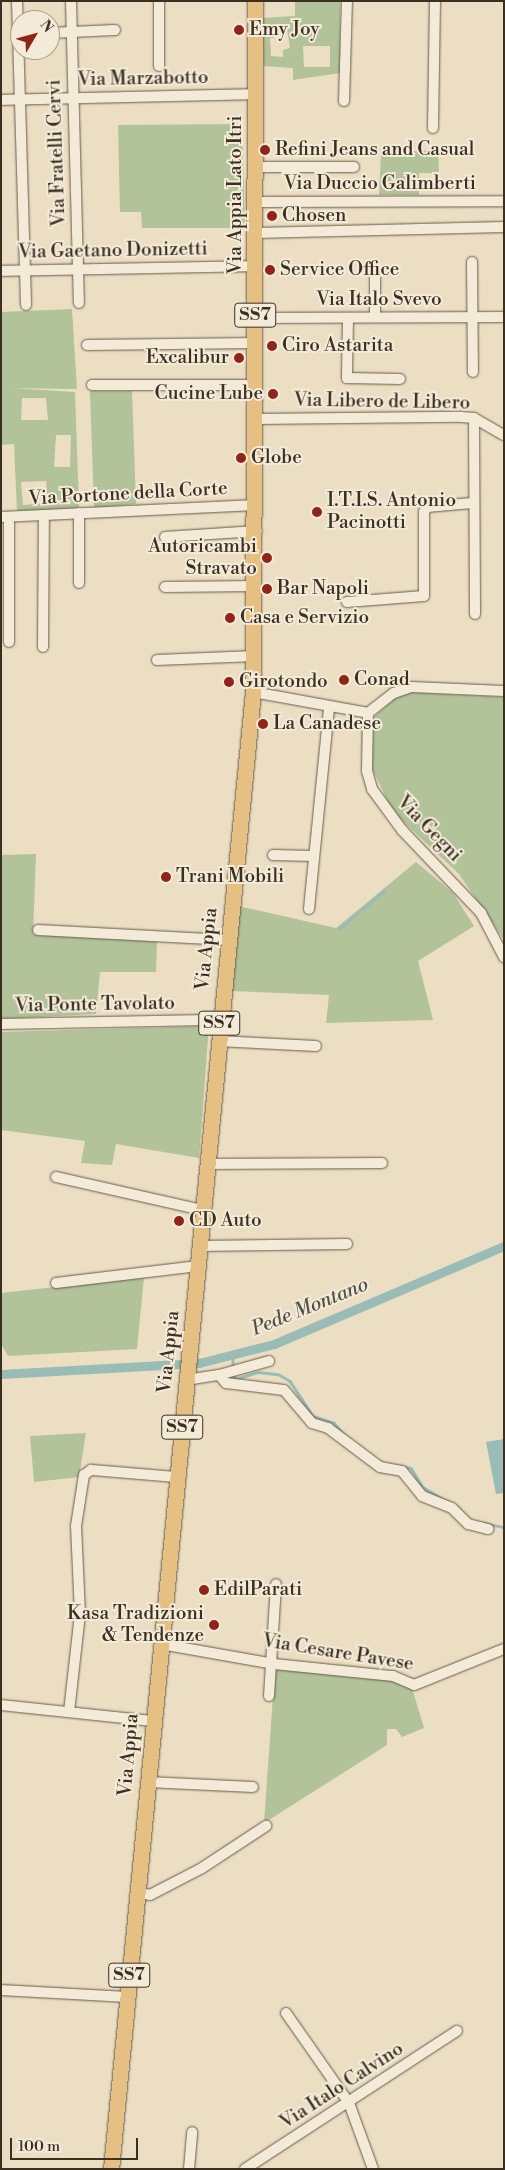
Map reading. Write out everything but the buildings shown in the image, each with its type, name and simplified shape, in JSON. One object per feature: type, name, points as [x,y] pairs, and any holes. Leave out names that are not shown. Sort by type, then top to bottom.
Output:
[{"type":"main road","name":"Via Appia Lato Itri","points":[[255,1],[256,628]]},
{"type":"main road","name":"Via Appia","points":[[111,2169],[152,1721],[208,1164],[219,1020],[253,692],[256,628]]},
{"type":"street","name":"Via Fratelli Cervi","points":[[71,1],[79,303]]},
{"type":"street","points":[[159,1],[159,66]]},
{"type":"street","points":[[344,101],[347,1]]},
{"type":"street","points":[[433,128],[435,1]]},
{"type":"street","points":[[60,33],[114,30]]},
{"type":"street","points":[[19,60],[26,305]]},
{"type":"street","name":"Via Marzabotto","points":[[1,100],[256,94]]},
{"type":"street","points":[[255,168],[354,167]]},
{"type":"street","name":"Via Duccio Galimberti","points":[[256,202],[504,201]]},
{"type":"street","points":[[255,233],[504,227]]},
{"type":"street","points":[[472,262],[471,318],[473,372]]},
{"type":"street","name":"Via Gaetano Donizetti","points":[[1,271],[256,266]]},
{"type":"street","points":[[375,273],[375,317]]},
{"type":"street","name":"Via Italo Svevo","points":[[255,318],[504,317]]},
{"type":"street","points":[[348,318],[347,378],[400,379]]},
{"type":"street","points":[[88,345],[256,344]]},
{"type":"street","points":[[92,385],[257,385]]},
{"type":"street","points":[[474,418],[472,503],[475,614]]},
{"type":"street","name":"Via Libero de Libero","points":[[256,419],[474,418],[504,435]]},
{"type":"street","points":[[347,602],[424,596],[424,512],[427,507],[472,503]]},
{"type":"street","name":"Via Portone della Corte","points":[[5,517],[257,505]]},
{"type":"street","points":[[79,513],[79,583]]},
{"type":"street","points":[[43,647],[44,515]]},
{"type":"street","points":[[5,517],[5,567],[9,642]]},
{"type":"street","points":[[165,537],[257,532]]},
{"type":"street","points":[[165,587],[256,586]]},
{"type":"street","points":[[157,660],[255,656]]},
{"type":"street","points":[[253,692],[329,710],[368,713],[394,693],[411,687],[504,691]]},
{"type":"street","points":[[309,909],[329,710]]},
{"type":"street","name":"Via Gegni","points":[[368,713],[367,771],[372,789],[402,830],[447,872],[481,913],[504,957]]},
{"type":"street","points":[[273,854],[314,856]]},
{"type":"street","points":[[38,930],[228,940]]},
{"type":"street","name":"Via Ponte Tavolato","points":[[1,1024],[219,1020]]},
{"type":"street","points":[[218,1041],[316,1046]]},
{"type":"street","points":[[208,1164],[382,1163]]},
{"type":"street","points":[[56,1177],[203,1210]]},
{"type":"street","points":[[200,1246],[347,1244]]},
{"type":"street","points":[[56,1283],[198,1266]]},
{"type":"street","points":[[186,1379],[219,1375],[269,1361]]},
{"type":"street","points":[[219,1375],[226,1383],[284,1390],[312,1423],[328,1428],[380,1467],[402,1471],[422,1496],[452,1508],[468,1524],[488,1529]]},
{"type":"street","points":[[70,1712],[80,1614],[76,1526],[84,1475],[91,1470],[177,1477]]},
{"type":"street","points":[[269,1696],[276,1584]]},
{"type":"street","name":"Via Cesare Pavese","points":[[161,1644],[271,1660],[274,1664],[393,1676],[414,1685],[504,1649]]},
{"type":"street","points":[[1,1705],[152,1721]]},
{"type":"street","points":[[147,1782],[253,1787]]},
{"type":"street","points":[[136,1892],[150,1895],[202,1868],[266,1826]]},
{"type":"street","points":[[1,1990],[127,1997]]},
{"type":"street","points":[[286,2013],[349,2103],[373,2169]]},
{"type":"street","name":"Via Italo Calvino","points":[[245,2169],[349,2103],[456,2031]]},
{"type":"street","points":[[189,2169],[192,2132]]},
{"type":"green space","points":[[283,1],[340,1],[340,73],[293,80],[293,68],[264,66],[262,18],[295,16],[295,2]],"holes":[[[287,29],[290,48],[283,50],[283,57],[271,56],[270,38],[274,38],[274,30]],[[303,46],[330,46],[330,67],[304,67]]]},
{"type":"green space","points":[[242,124],[245,228],[142,228],[141,212],[120,212],[118,125]]},
{"type":"green space","points":[[438,150],[439,173],[419,173],[419,195],[379,195],[381,153]]},
{"type":"green space","points":[[72,309],[77,389],[12,388],[75,392],[79,508],[17,512],[14,444],[1,445],[1,312]],"holes":[[[22,398],[46,398],[48,420],[21,420]],[[56,435],[71,435],[70,467],[54,467]],[[46,481],[48,503],[23,505],[21,482]]]},
{"type":"green space","points":[[90,391],[132,391],[136,504],[94,508]]},
{"type":"green space","points":[[409,692],[504,697],[504,940],[459,874],[393,812],[371,766],[372,719],[395,698]]},
{"type":"green space","points":[[36,854],[33,934],[157,941],[156,972],[100,972],[96,1014],[1,1019],[1,855]]},
{"type":"green space","points":[[416,862],[453,893],[474,926],[418,961],[433,1020],[326,1023],[329,995],[231,991],[238,906],[336,928]]},
{"type":"green space","points":[[209,1026],[199,1158],[116,1144],[112,1165],[81,1163],[85,1141],[1,1130],[1,1032]]},
{"type":"green space","points":[[144,1277],[137,1349],[8,1356],[1,1344],[1,1293]]},
{"type":"green space","points":[[86,1433],[79,1477],[34,1482],[30,1436]]},
{"type":"green space","points":[[275,1667],[394,1679],[412,1688],[424,1728],[402,1737],[396,1729],[387,1729],[387,1745],[264,1823]]},
{"type":"water","points":[[504,1439],[504,1493],[496,1494],[486,1442]]},
{"type":"waterway","points":[[339,929],[385,890]]},
{"type":"waterway","name":"Pede Montano","points":[[1,1374],[199,1363],[274,1344],[504,1246]]},
{"type":"waterway","points":[[233,1354],[233,1369]]},
{"type":"waterway","points":[[233,1374],[236,1379],[258,1372],[278,1374],[290,1381],[313,1416],[334,1423],[344,1434]]},
{"type":"waterway","points":[[386,1464],[411,1468],[423,1487],[460,1509]]},
{"type":"waterway","points":[[483,1523],[504,1527]]},
{"type":"place","name":"Emy Joy","points":[[239,30]]},
{"type":"place","name":"Refini Jeans and Casual","points":[[265,150]]},
{"type":"place","name":"Chosen","points":[[272,216]]},
{"type":"place","name":"Service Office","points":[[270,270]]},
{"type":"place","name":"Ciro Astarita","points":[[272,346]]},
{"type":"place","name":"Excalibur","points":[[239,358]]},
{"type":"place","name":"Cucine Lube","points":[[273,394]]},
{"type":"place","name":"Globe","points":[[241,458]]},
{"type":"place","name":"I.T.I.S. Antonio Pacinotti","points":[[317,512]]},
{"type":"place","name":"Autoricambi Stravato","points":[[267,558]]},
{"type":"place","name":"Bar Napoli","points":[[267,589]]},
{"type":"place","name":"Casa e Servizio","points":[[230,618]]},
{"type":"place","name":"Conad","points":[[344,680]]},
{"type":"place","name":"Girotondo","points":[[229,682]]},
{"type":"place","name":"La Canadese","points":[[263,724]]},
{"type":"place","name":"Trani Mobili","points":[[166,877]]},
{"type":"place","name":"CD Auto","points":[[179,1221]]},
{"type":"place","name":"EdilParati","points":[[204,1590]]},
{"type":"place","name":"Kasa Tradizioni & Tendenze","points":[[214,1625]]}]
